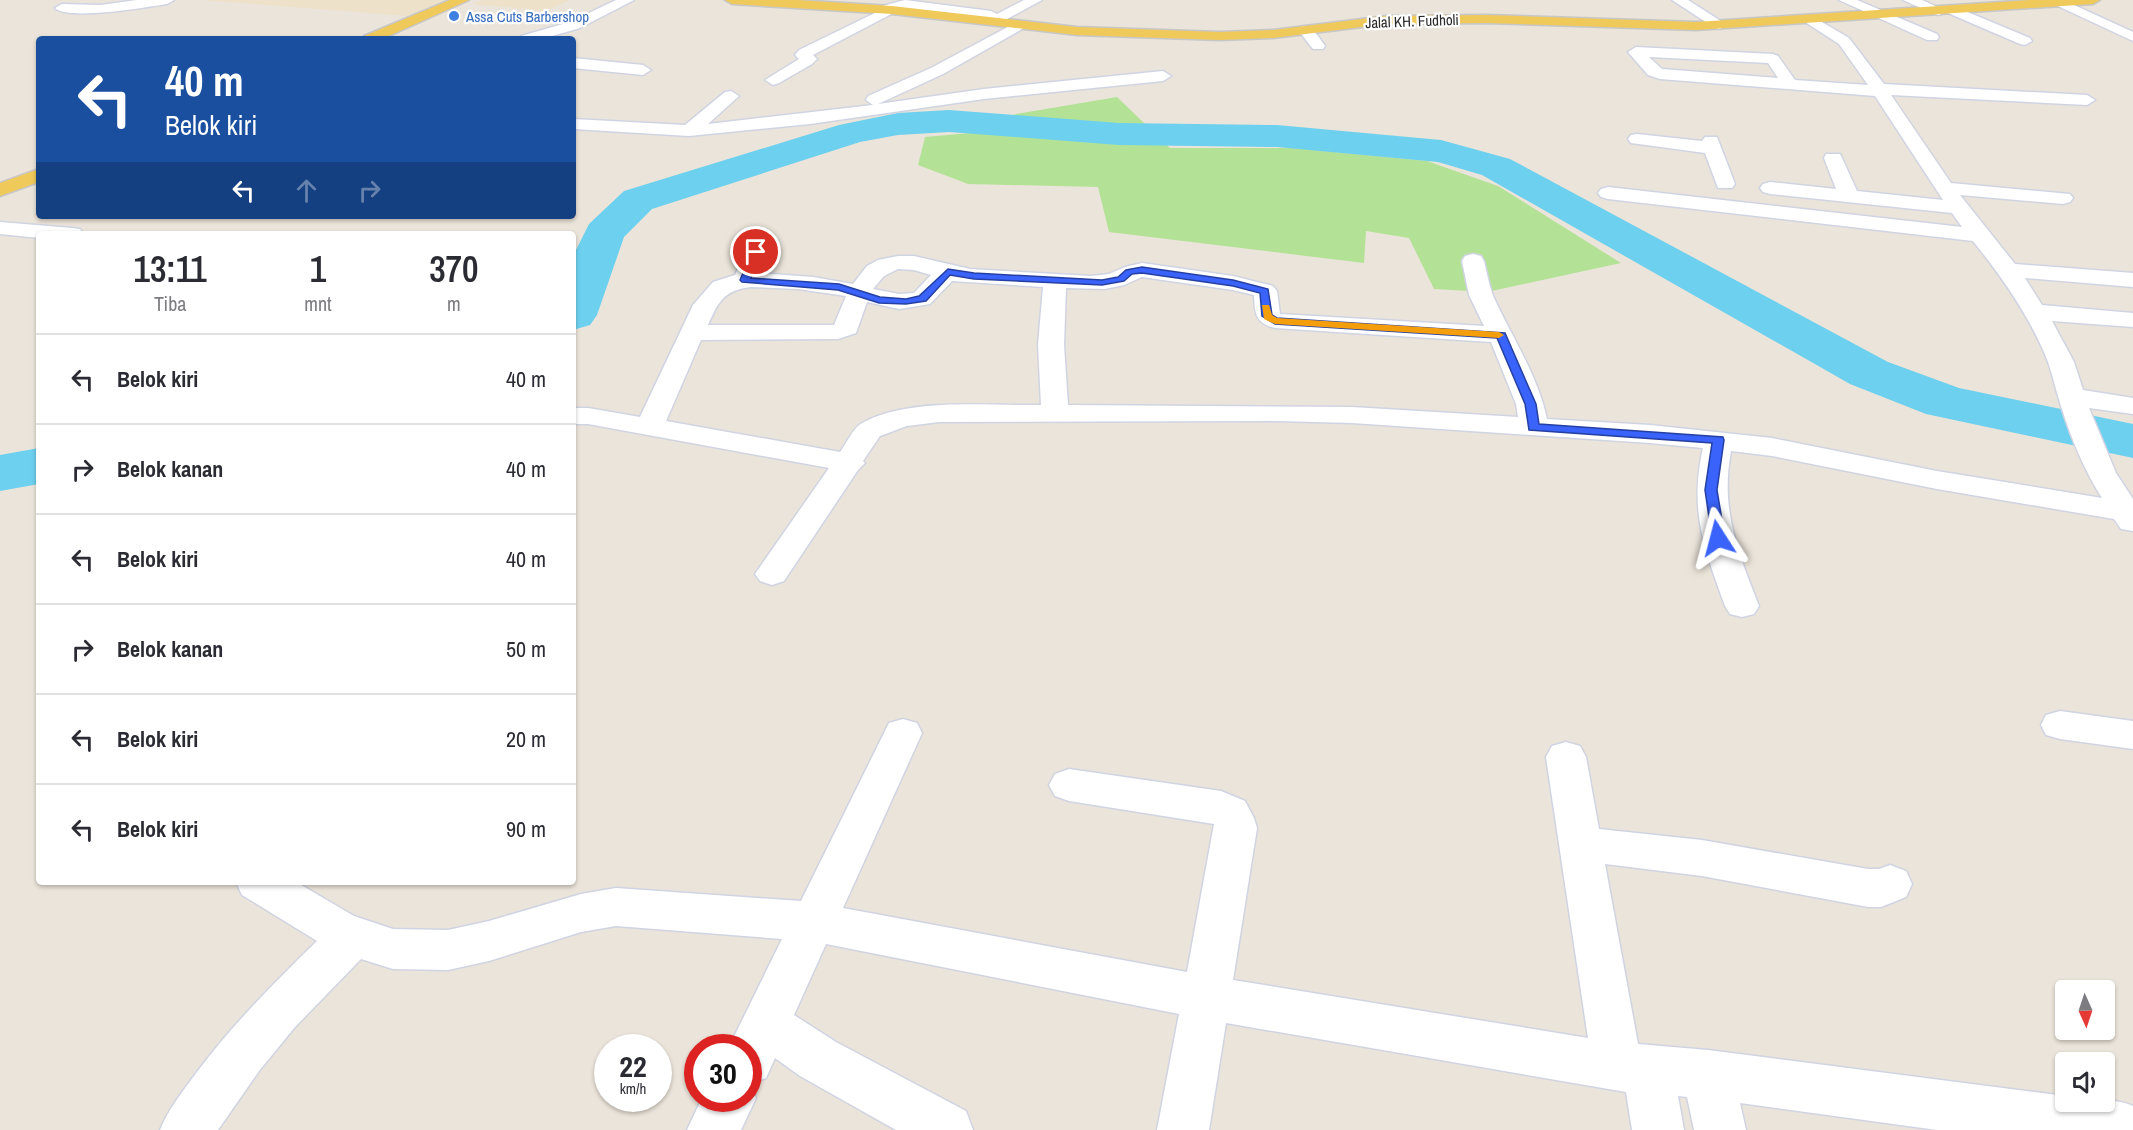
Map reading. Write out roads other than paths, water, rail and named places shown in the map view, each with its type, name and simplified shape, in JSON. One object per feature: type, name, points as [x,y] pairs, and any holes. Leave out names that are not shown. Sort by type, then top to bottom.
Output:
[{"type":"main road","points":[[376,36],[462,0]]},
{"type":"main road","name":"Jalal KH. Fudholi","points":[[732,0],[938,11],[1019,25],[1100,32],[1192,36],[1242,36],[1386,20],[1452,19],[1696,26],[2093,0]]},
{"type":"main road","points":[[0,190],[36,176]]},
{"type":"street","points":[[62,8],[100,9],[167,0]]},
{"type":"street","points":[[537,36],[576,25],[627,0]]},
{"type":"street","points":[[938,11],[960,0]]},
{"type":"street","points":[[988,21],[1035,0]]},
{"type":"street","points":[[1680,0],[1720,25]]},
{"type":"street","points":[[1845,0],[1932,37]]},
{"type":"street","points":[[1910,0],[2025,41]]},
{"type":"street","points":[[2056,1],[2133,37]]},
{"type":"street","points":[[773,80],[807,61],[809,59],[803,55],[804,53],[886,7]]},
{"type":"street","points":[[1810,19],[1844,41],[1958,208],[2008,270],[2061,362],[2073,403],[2101,473],[2128,517]]},
{"type":"street","points":[[842,115],[937,71],[1019,25]]},
{"type":"street","points":[[1696,26],[1720,55]]},
{"type":"street","points":[[1305,30],[1318,46]]},
{"type":"street","points":[[1789,83],[1773,59],[1636,52],[1656,73],[1879,90],[2087,100]]},
{"type":"street","points":[[576,63],[643,70]]},
{"type":"street","points":[[576,124],[689,131],[842,115],[984,94],[1162,76]]},
{"type":"street","points":[[689,131],[731,96]]},
{"type":"street","points":[[1637,139],[1712,144],[1725,184]]},
{"type":"street","points":[[1833,158],[1849,197]]},
{"type":"street","points":[[1704,181],[1958,208]]},
{"type":"street","points":[[1945,188],[2062,198]]},
{"type":"street","points":[[1608,193],[1979,235]]},
{"type":"street","points":[[0,228],[36,231]]},
{"type":"street","points":[[745,280],[756,252]]},
{"type":"street","points":[[693,333],[838,332],[847,328],[857,294],[880,266],[894,261],[974,276],[1055,280],[1109,282],[1121,279],[1135,270],[1189,275],[1251,286],[1265,291],[1267,316],[1275,321],[1501,335]]},
{"type":"street","points":[[1473,261],[1481,295],[1501,335],[1530,404],[1534,427]]},
{"type":"street","points":[[2008,270],[2133,280]]},
{"type":"street","points":[[649,427],[705,305],[726,284],[745,280],[807,283],[839,287],[879,300],[918,300],[922,299],[948,272]]},
{"type":"street","points":[[1055,280],[1051,345],[1055,414]]},
{"type":"street","points":[[2034,312],[2133,320]]},
{"type":"street","points":[[2073,403],[2133,406]]},
{"type":"street","points":[[772,574],[850,463],[862,438],[870,430],[902,418],[939,414],[1276,413],[1352,415],[1719,440],[1820,455],[2128,517]]},
{"type":"street","points":[[576,416],[588,416],[850,463]]},
{"type":"street","points":[[1719,440],[1711,490],[1722,552],[1742,606]]},
{"type":"street","points":[[2060,725],[2133,735]]},
{"type":"street","points":[[762,1034],[903,733]]},
{"type":"street","points":[[1566,757],[1580,844],[1633,1068],[1658,1130]]},
{"type":"street","points":[[1069,785],[1221,807],[1236,820],[1183,1130]]},
{"type":"street","points":[[1580,844],[1702,858],[1868,888],[1881,888],[1890,884]]},
{"type":"street","points":[[263,885],[342,933],[393,949],[448,950],[489,941],[580,913],[616,907],[813,922],[1207,998],[1633,1068],[1708,1074],[2128,1130]]},
{"type":"street","points":[[186,1130],[241,1054],[278,1011],[353,936]]},
{"type":"street","points":[[762,1044],[818,1059],[948,1130]]},
{"type":"street","points":[[1708,1074],[1720,1130]]},
{"type":"street","points":[[713,1130],[723,1112]]},
{"type":"waterway","points":[[576,307],[604,233],[638,200],[852,133],[898,124],[949,121],[1119,134],[1277,136],[1441,151],[1496,167],[1869,373],[1945,402],[2133,441]]},
{"type":"waterway","points":[[0,473],[36,467]]},
{"type":"place","name":"Assa Cuts Barbershop","points":[[454,16]]}]
